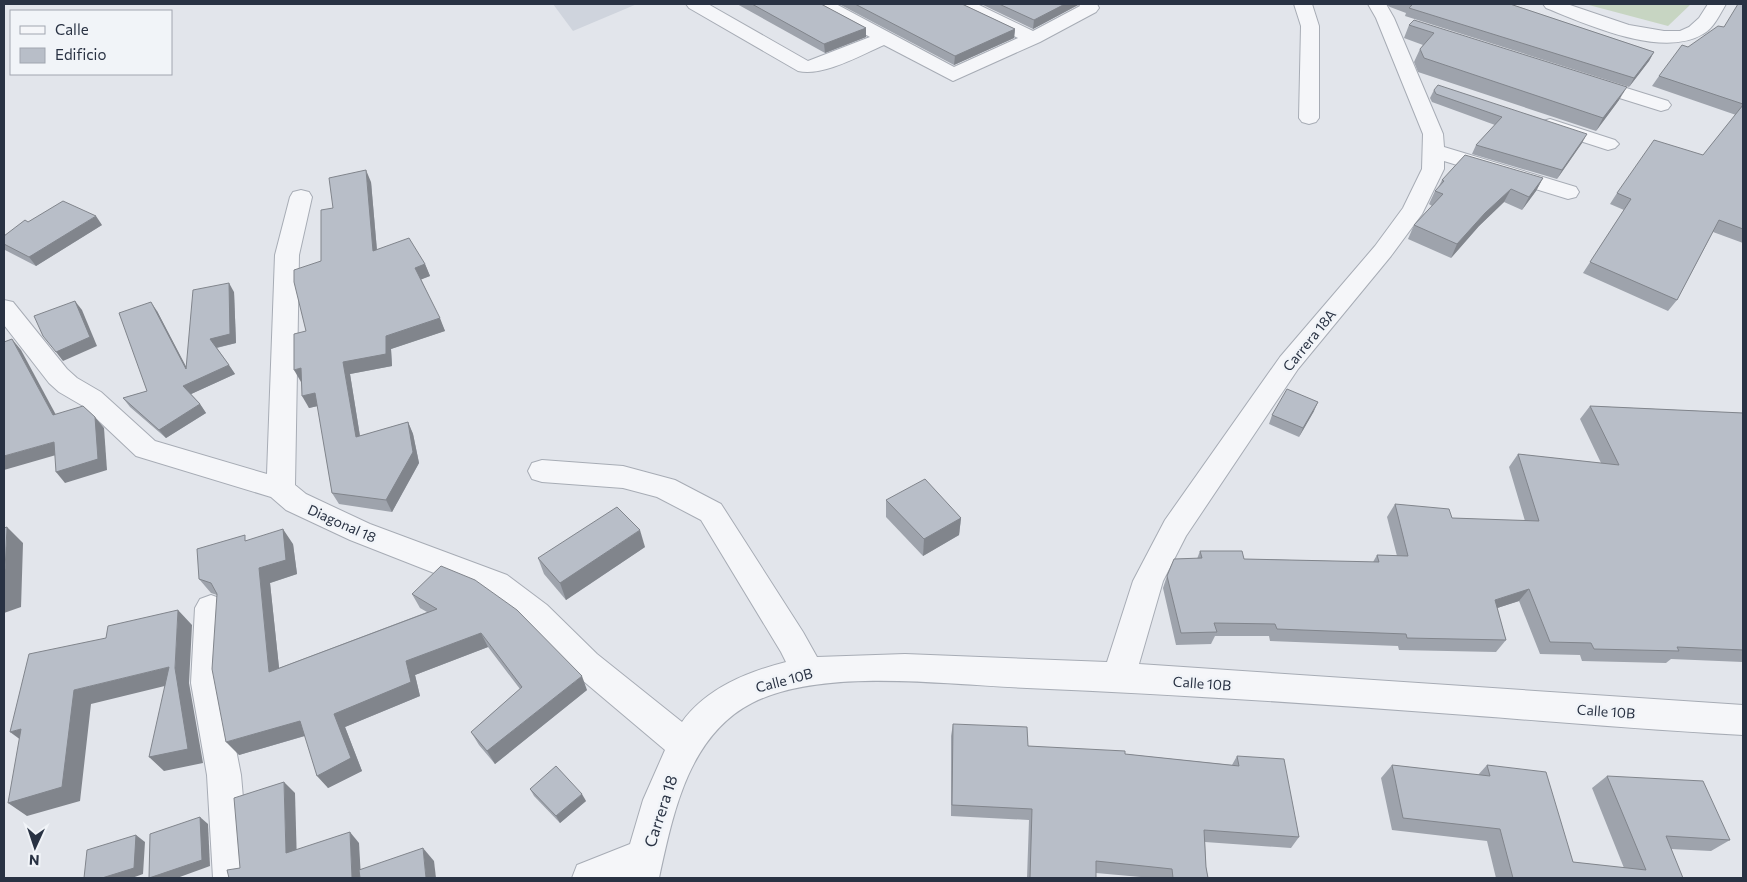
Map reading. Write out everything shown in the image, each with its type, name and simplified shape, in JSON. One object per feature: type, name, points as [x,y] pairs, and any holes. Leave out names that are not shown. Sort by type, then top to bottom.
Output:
[{"type":"street","points":[[695,4],[805,67],[817,66],[884,38]]},
{"type":"street","points":[[823,4],[953,75],[1033,38],[1090,8],[1088,4]]},
{"type":"street","points":[[963,4],[1033,38]]},
{"type":"street","points":[[1303,4],[1310,26],[1309,118]]},
{"type":"street","points":[[1552,4],[1630,32],[1656,36],[1679,36],[1695,32],[1703,26],[1717,4]]},
{"type":"street","name":"Carrera 18A","points":[[1119,677],[1148,581],[1175,528],[1289,364],[1383,251],[1414,209],[1433,169],[1434,151],[1432,134],[1408,76],[1389,15]]},
{"type":"street","points":[[1408,76],[1435,86]]},
{"type":"street","points":[[1575,78],[1661,104]]},
{"type":"street","points":[[1535,120],[1608,144]]},
{"type":"street","points":[[1434,151],[1568,192]]},
{"type":"street","points":[[281,489],[287,255],[300,197]]},
{"type":"street","name":"Diagonal 18","points":[[4,308],[58,376],[92,399],[146,450],[281,489],[296,502],[360,532],[496,584],[536,614],[586,664],[685,745]]},
{"type":"street","points":[[542,471],[622,477],[665,488],[711,512],[792,642],[807,671]]},
{"type":"street","points":[[211,608],[207,683],[224,774],[232,878]]},
{"type":"street","name":"Calle 10B","points":[[685,745],[707,718],[738,694],[770,681],[807,671],[860,669],[1119,677],[1743,720]]},
{"type":"street","name":"Carrera 18","points":[[643,868],[662,794],[685,745]]},
{"type":"street","points":[[590,878],[643,868]]},
{"type":"shaded area","points":[[553,4],[637,4],[573,31]]},
{"type":"green space","points":[[1585,4],[1691,4],[1668,26]]},
{"type":"building","points":[[752,4],[821,4],[866,28],[824,44]]},
{"type":"building","points":[[855,4],[962,4],[1015,29],[955,56]]},
{"type":"building","points":[[999,4],[1065,4],[1034,20]]},
{"type":"building","points":[[1408,4],[1510,4],[1654,52],[1634,78],[1409,8],[1412,5]]},
{"type":"building","points":[[1738,4],[1743,4],[1743,104],[1659,76],[1682,45],[1688,47],[1718,26],[1724,27]]},
{"type":"building","points":[[1414,20],[1627,87],[1603,118],[1424,58],[1420,49],[1434,33],[1409,25]]},
{"type":"building","points":[[1438,85],[1587,134],[1562,170],[1476,145],[1502,117],[1436,94],[1434,90]]},
{"type":"building","points":[[1743,105],[1743,229],[1719,220],[1677,300],[1590,262],[1631,199],[1617,193],[1654,140],[1703,155]]},
{"type":"building","points":[[1465,155],[1543,178],[1529,197],[1511,189],[1485,213],[1457,244],[1414,225],[1443,194],[1435,191],[1444,181],[1442,180]]},
{"type":"building","points":[[366,170],[373,251],[409,238],[425,264],[415,268],[440,318],[386,336],[386,354],[343,362],[356,437],[408,422],[413,452],[386,500],[332,493],[315,393],[302,396],[301,368],[294,370],[294,334],[306,331],[294,282],[294,270],[321,261],[321,210],[333,208],[329,178]]},
{"type":"building","points":[[63,201],[96,216],[29,257],[4,244],[4,236],[25,220],[28,222]]},
{"type":"building","points":[[229,283],[230,334],[210,339],[229,365],[183,386],[200,404],[159,430],[123,398],[147,391],[119,313],[151,302],[186,369],[193,290]]},
{"type":"building","points":[[75,301],[90,337],[56,352],[43,336],[34,316]]},
{"type":"building","points":[[12,339],[53,415],[83,406],[95,417],[98,459],[56,472],[54,442],[4,456],[4,342]]},
{"type":"building","points":[[1287,389],[1318,402],[1303,428],[1272,415]]},
{"type":"building","points":[[1590,406],[1743,413],[1743,650],[1677,647],[1679,651],[1594,649],[1591,643],[1550,642],[1529,589],[1495,600],[1506,640],[1407,638],[1406,634],[1277,629],[1275,624],[1214,623],[1217,632],[1181,633],[1167,576],[1174,559],[1202,558],[1200,551],[1242,551],[1244,559],[1379,562],[1377,555],[1408,556],[1395,504],[1449,509],[1452,518],[1539,521],[1518,454],[1619,465]]},
{"type":"building","points":[[925,479],[961,518],[924,539],[886,500]]},
{"type":"building","points":[[617,507],[640,530],[560,583],[538,558]]},
{"type":"building","points":[[7,527],[4,592],[4,528]]},
{"type":"building","points":[[283,529],[286,560],[259,568],[269,672],[437,609],[412,594],[441,566],[475,580],[517,610],[582,676],[487,751],[471,732],[522,687],[481,633],[406,661],[411,682],[334,714],[351,758],[317,776],[300,721],[226,742],[212,669],[217,594],[211,583],[199,579],[197,549],[245,535],[245,541]]},
{"type":"building","points":[[178,610],[175,668],[188,749],[149,757],[169,667],[74,690],[62,787],[8,803],[21,729],[10,732],[29,654],[106,638],[108,626]]},
{"type":"building","points":[[953,724],[1027,727],[1028,746],[1125,751],[1125,754],[1239,766],[1237,756],[1284,759],[1299,837],[1204,830],[1208,878],[1173,878],[1172,869],[1096,861],[1096,878],[1030,878],[1032,809],[952,805]]},
{"type":"building","points":[[1392,765],[1490,776],[1487,765],[1546,772],[1573,862],[1646,870],[1607,776],[1703,781],[1730,840],[1666,836],[1683,878],[1513,878],[1500,829],[1403,818]]},
{"type":"building","points":[[556,766],[582,794],[556,816],[530,789]]},
{"type":"building","points":[[284,782],[286,853],[350,832],[352,878],[229,878],[227,870],[240,868],[234,798]]},
{"type":"building","points":[[200,817],[202,860],[149,878],[150,834]]},
{"type":"building","points":[[136,835],[134,868],[102,878],[84,878],[87,850]]},
{"type":"building","points":[[423,848],[426,878],[360,878],[359,870]]}]
